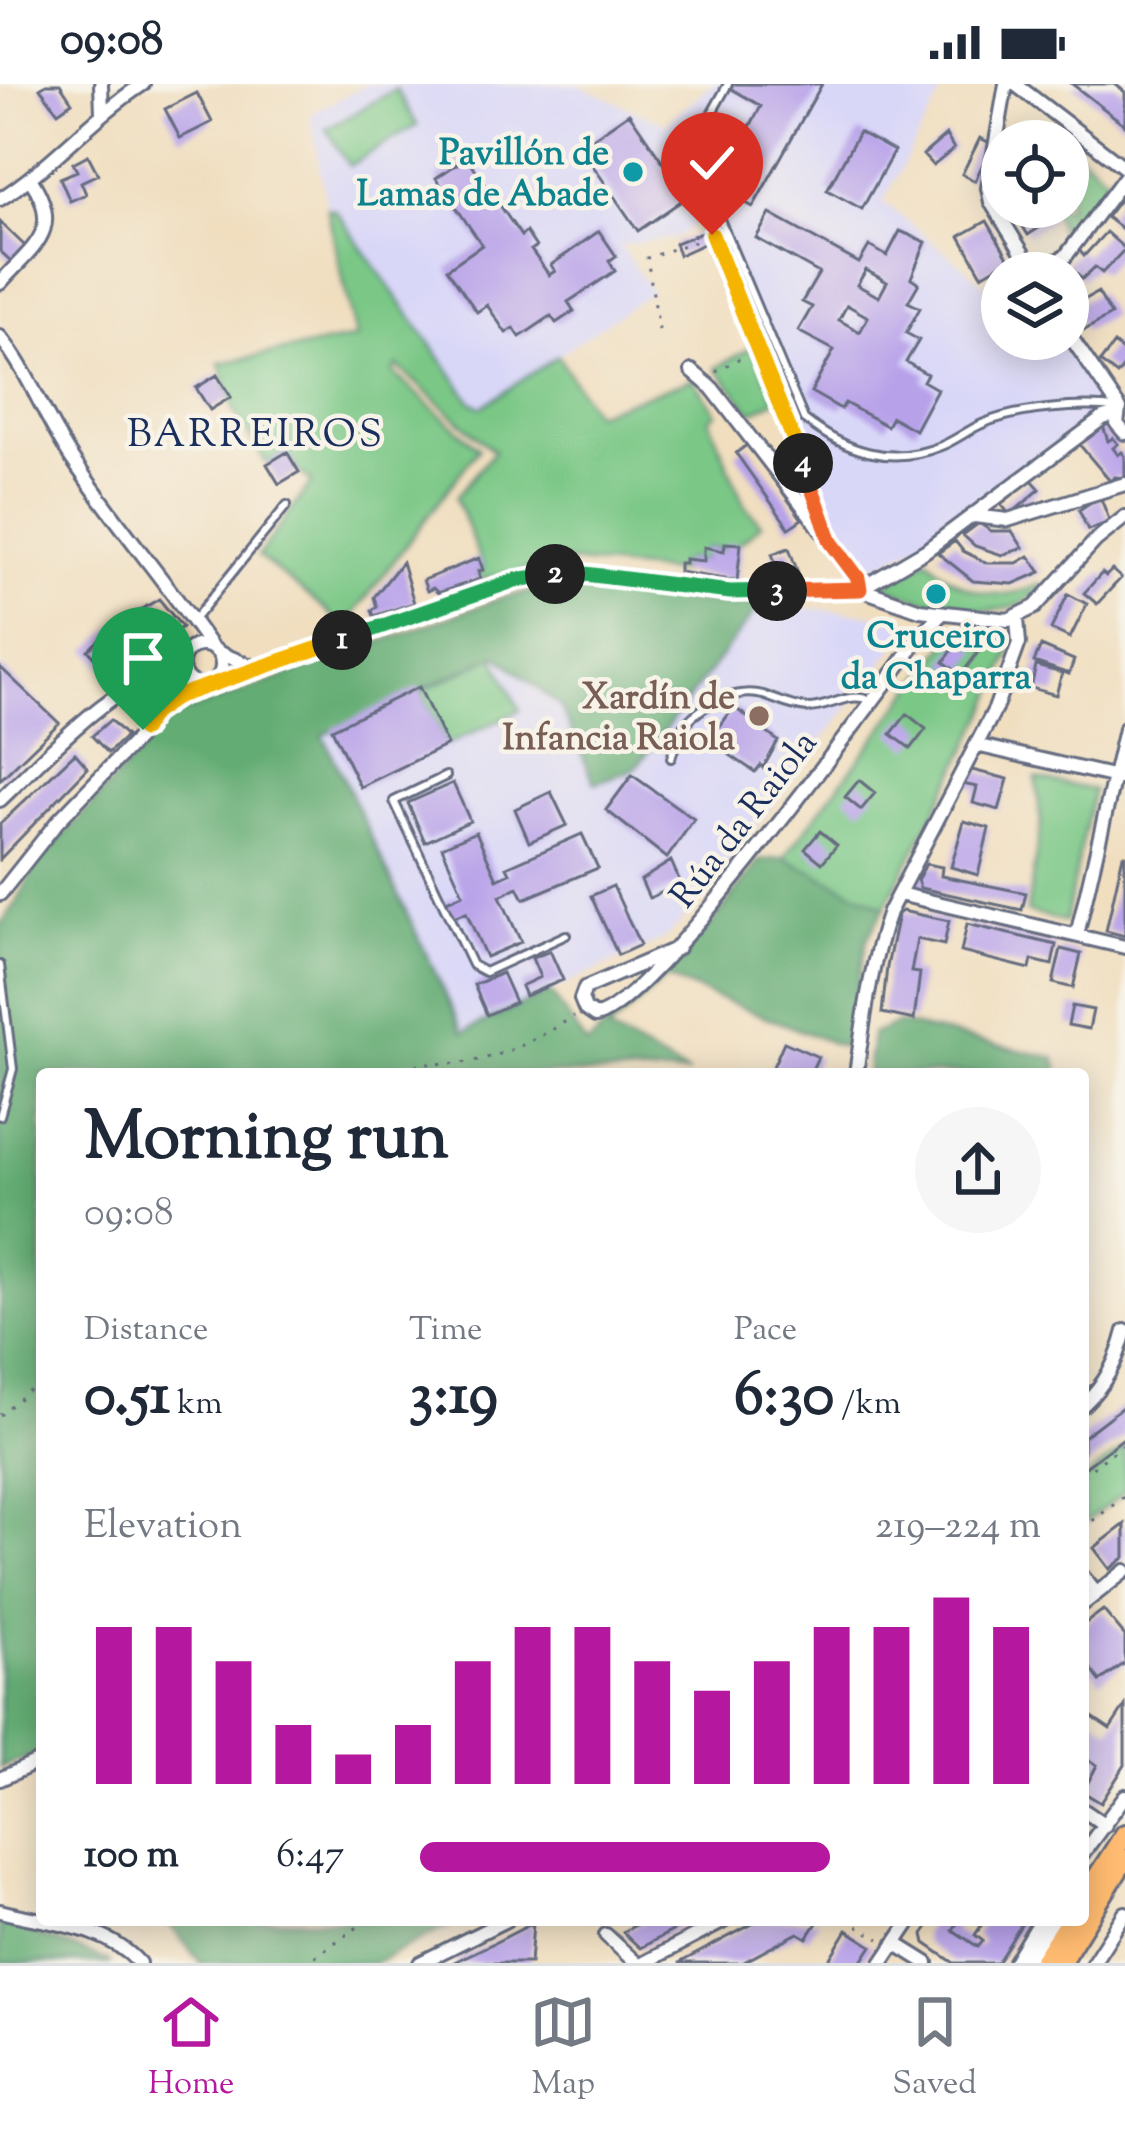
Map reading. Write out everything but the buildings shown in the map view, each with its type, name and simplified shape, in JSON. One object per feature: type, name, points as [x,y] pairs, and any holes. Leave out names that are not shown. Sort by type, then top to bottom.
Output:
[{"type":"main road","points":[[1089,1890],[1125,1834]]},
{"type":"main road","points":[[1089,1917],[1125,1859]]},
{"type":"main road","points":[[1042,1963],[1066,1926]]},
{"type":"main road","points":[[1060,1963],[1083,1926]]},
{"type":"street","points":[[101,84],[103,113]]},
{"type":"street","points":[[0,200],[31,180],[103,113],[143,84]]},
{"type":"street","points":[[1006,84],[988,188],[991,202],[1022,252]]},
{"type":"street","points":[[1015,84],[1125,172],[1069,252]]},
{"type":"street","points":[[0,283],[46,224],[47,208],[31,180]]},
{"type":"street","points":[[0,337],[21,363],[74,464],[215,650],[221,672],[153,713],[138,738],[58,821],[0,894]]},
{"type":"street","points":[[1088,360],[1122,407],[1119,428],[1125,433]]},
{"type":"street","points":[[692,371],[726,405],[851,568],[860,589]]},
{"type":"street","points":[[860,589],[974,516],[1122,407]]},
{"type":"street","points":[[974,516],[1008,520],[1125,484]]},
{"type":"street","points":[[136,686],[202,683],[260,669],[516,580],[569,572],[730,592],[860,589],[893,603],[944,614],[997,621],[1017,618],[1035,607],[1096,540],[1125,517]]},
{"type":"street","name":"Rúa da Raiola","points":[[678,948],[587,980],[581,994],[585,1009],[596,1016],[608,1014],[678,948],[926,629],[944,614]]},
{"type":"street","points":[[857,1068],[869,975],[899,894],[995,709],[1019,643],[1017,618]]},
{"type":"street","points":[[193,620],[182,670],[202,683]]},
{"type":"street","points":[[0,800],[84,720],[188,652],[215,650],[260,669]]},
{"type":"street","points":[[136,686],[152,701],[153,713]]},
{"type":"street","points":[[1077,935],[1120,777],[1125,729]]},
{"type":"street","points":[[976,745],[1120,777]]},
{"type":"street","points":[[899,894],[1125,946]]},
{"type":"street","points":[[1089,1398],[1118,1359],[1125,1331]]},
{"type":"street","points":[[1089,1599],[1125,1571]]},
{"type":"street","points":[[1089,1584],[1096,1593]]},
{"type":"street","points":[[0,1779],[36,1763]]},
{"type":"street","points":[[1089,1845],[1125,1796]]},
{"type":"street","points":[[1089,1814],[1105,1825]]},
{"type":"street","points":[[0,1911],[36,1919]]},
{"type":"street","points":[[1093,1963],[1125,1912]]},
{"type":"street","points":[[67,1926],[98,1933],[139,1963]]},
{"type":"street","points":[[420,1963],[494,1926]]},
{"type":"street","points":[[606,1935],[640,1963],[714,1926]]},
{"type":"street","points":[[882,1963],[906,1926]]},
{"type":"street","points":[[1014,1963],[1036,1926]]},
{"type":"street","points":[[1028,1963],[1050,1926]]},
{"type":"street","points":[[895,1943],[927,1963]]},
{"type":"lane","points":[[728,84],[699,136],[698,167],[804,418],[838,443],[878,456],[939,447],[986,422],[1088,404],[1122,407]]},
{"type":"lane","points":[[193,620],[287,505]]},
{"type":"lane","points":[[671,758],[684,724],[724,698],[760,694],[804,708],[854,696],[872,701]]},
{"type":"lane","points":[[446,776],[394,801],[472,965],[485,972],[566,935]]},
{"type":"lane","points":[[0,965],[13,1069],[0,1116]]},
{"type":"path","points":[[659,330],[646,258],[712,235],[818,501]]},
{"type":"path","points":[[718,371],[757,349]]},
{"type":"path","points":[[402,1068],[468,1062],[526,1046],[585,1009]]},
{"type":"path","points":[[0,1415],[36,1384]]},
{"type":"path","points":[[1089,1470],[1125,1443]]},
{"type":"path","points":[[1089,1523],[1125,1496]]},
{"type":"path","points":[[305,1963],[359,1926]]},
{"type":"path","points":[[857,1926],[880,1940]]},
{"type":"shaded area","points":[[367,84],[577,84],[665,124],[712,84],[947,84],[883,202],[981,281],[981,360],[1074,360],[1102,389],[1100,411],[942,533],[869,569],[847,549],[826,514],[708,215],[675,238],[620,245],[651,292],[482,407],[472,402],[335,211],[327,208],[311,114]]},
{"type":"shaded area","points":[[761,604],[887,616],[905,625],[907,632],[664,939],[463,1032],[322,734],[497,655],[560,706],[595,783],[635,769]]},
{"type":"green space","points":[[396,89],[417,125],[349,166],[327,129]]},
{"type":"green space","points":[[1089,162],[1111,180],[1089,209]]},
{"type":"green space","points":[[327,208],[335,210],[472,402],[482,407],[558,356],[594,413],[693,379],[717,413],[709,419],[744,504],[761,524],[736,545],[705,547],[704,561],[686,559],[679,563],[679,572],[566,562],[480,579],[478,571],[483,569],[456,497],[494,451],[397,366],[393,373],[479,448],[345,626],[258,556],[312,482],[287,452],[267,464],[235,413],[220,363],[356,338]]},
{"type":"green space","points":[[1059,228],[1075,228],[1064,242]]},
{"type":"green space","points":[[752,347],[776,400],[752,412],[716,368]]},
{"type":"green space","points":[[928,558],[952,579],[980,592],[1010,593],[1043,586],[1019,605],[989,610],[931,602],[885,585]]},
{"type":"green space","points":[[567,584],[693,602],[761,604],[635,769],[595,783],[560,706],[497,655],[323,735],[463,1032],[550,992],[587,1045],[711,925],[759,861],[784,858],[885,907],[867,939],[845,1048],[666,978],[608,1031],[678,1068],[36,1068],[36,1756],[0,1768],[0,925],[36,865],[172,717],[501,598]]},
{"type":"green space","points":[[968,626],[1007,632],[1014,643],[989,707],[885,907],[784,858],[957,630]]},
{"type":"green space","points":[[494,656],[520,710],[447,745],[421,692]]},
{"type":"green space","points":[[1036,778],[1093,790],[1065,922],[1027,912],[1041,823]]},
{"type":"green space","points":[[898,1023],[1055,1058],[1058,1068],[868,1068],[872,1034]]},
{"type":"green space","points":[[1125,1448],[1125,1492],[1089,1519],[1089,1475]]},
{"type":"green space","points":[[0,1921],[109,1961],[110,1963],[0,1963]]},
{"type":"green space","points":[[171,1926],[449,1926],[374,1963],[201,1963]]},
{"type":"place","name":"Pavillón de Lamas de Abade","points":[[633,172]]},
{"type":"place","name":"Cruceiro da Chaparra","points":[[936,594]]},
{"type":"place","name":"Xardín de Infancia Raiola","points":[[759,716]]},
{"type":"district","name":"BARREIROS","points":[[256,432]]},
{"type":"route","points":[[143,730],[166,702],[190,691],[516,580],[569,572],[730,592],[860,589],[858,578],[831,542],[712,235]]}]
